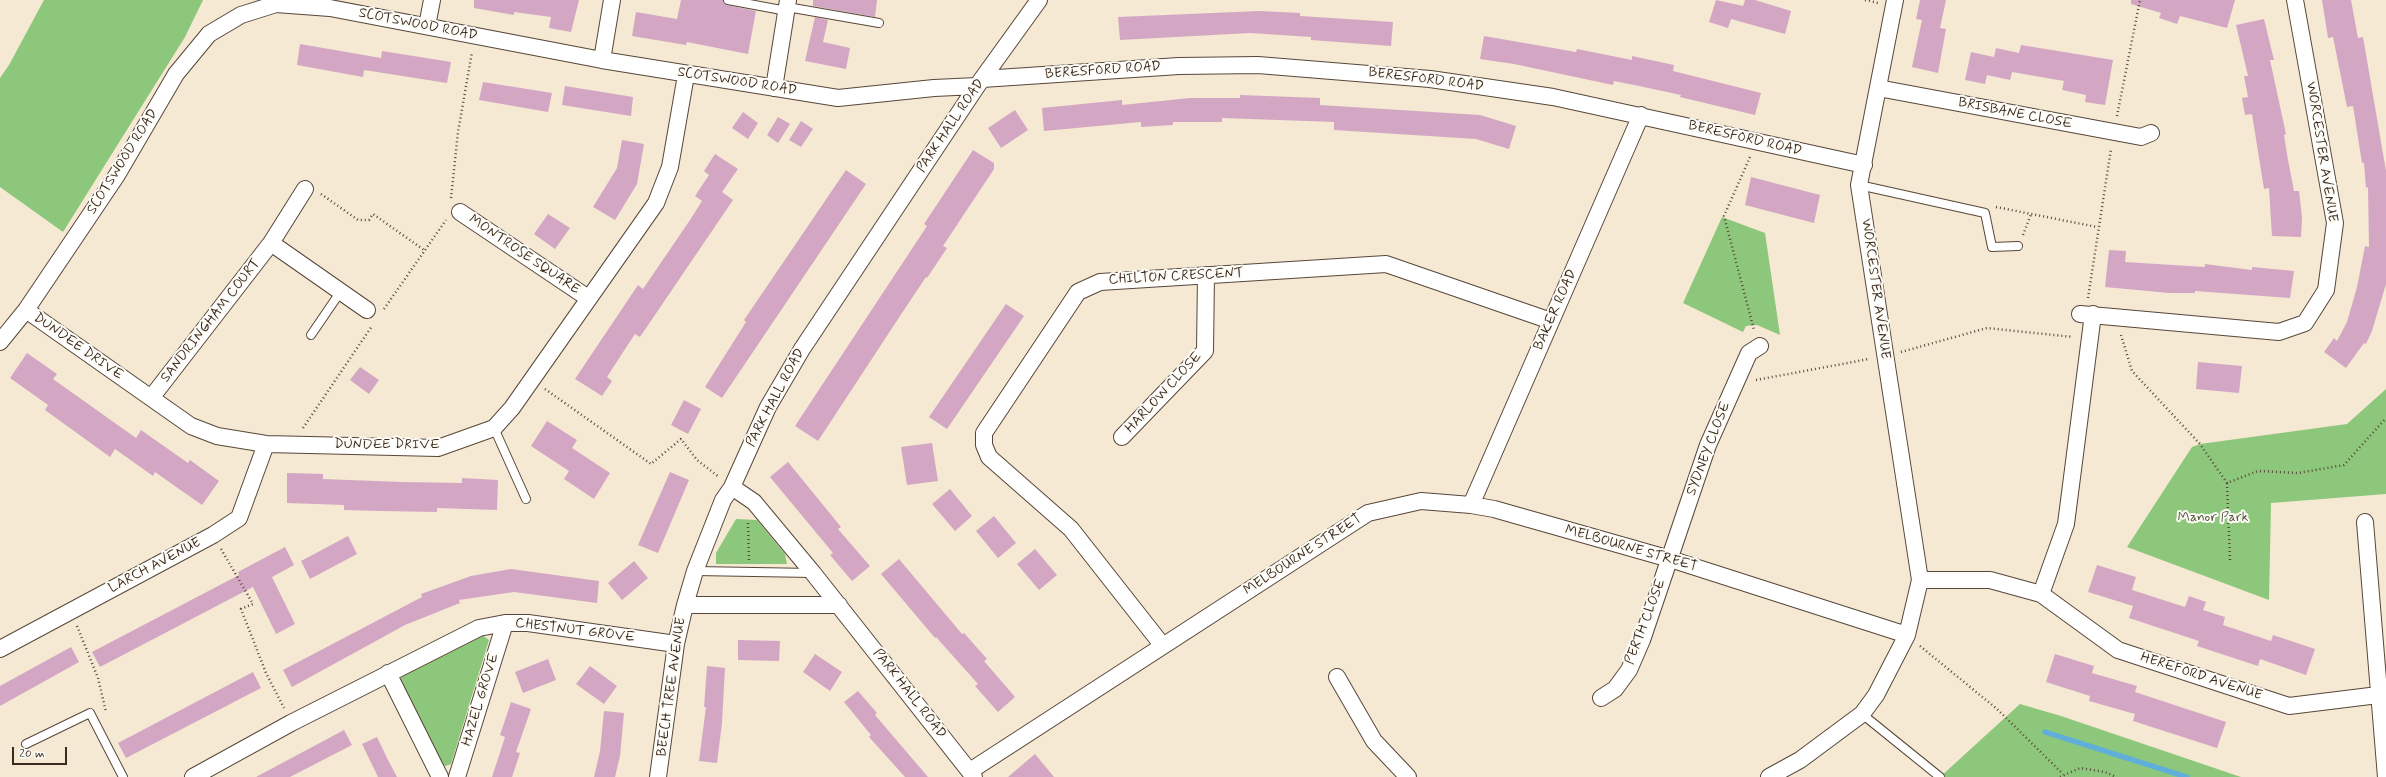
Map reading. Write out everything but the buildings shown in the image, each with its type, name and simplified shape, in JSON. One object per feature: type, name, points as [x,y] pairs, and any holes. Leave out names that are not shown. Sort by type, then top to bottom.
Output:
[{"type":"street","points":[[427,26],[432,0]]},
{"type":"street","points":[[602,60],[612,0]]},
{"type":"street","name":"PARK HALL ROAD","points":[[972,774],[813,573],[747,497],[732,487],[768,407],[802,349],[980,82],[1039,0]]},
{"type":"street","name":"WORCESTER AVENUE","points":[[1769,777],[1800,760],[1862,714],[1876,695],[1907,635],[1920,580],[1884,356],[1859,185],[1895,0]]},
{"type":"street","name":"WORCESTER AVENUE","points":[[2086,314],[2279,332],[2306,323],[2326,290],[2335,223],[2295,0]]},
{"type":"street","name":"SCOTSWOOD ROAD","points":[[0,342],[26,310],[117,175],[176,74],[209,34],[241,15],[276,4],[330,8],[686,75],[838,98],[980,82]]},
{"type":"street","points":[[774,88],[787,6]]},
{"type":"street","name":"BERESFORD ROAD","points":[[980,82],[1179,66],[1258,64],[1430,78],[1553,97],[1641,115],[1864,165]]},
{"type":"street","name":"DUNDEE DRIVE","points":[[26,310],[192,426],[217,436],[266,444],[438,448],[494,428],[512,408],[656,203],[670,167],[686,75]]},
{"type":"street","name":"BRISBANE CLOSE","points":[[1878,88],[2141,137],[2151,133]]},
{"type":"street","name":"BAKER ROAD","points":[[1471,505],[1641,115]]},
{"type":"street","name":"SANDRINGHAM COURT","points":[[151,398],[271,243],[305,189]]},
{"type":"street","name":"MONTROSE SQUARE","points":[[453,211],[588,298]]},
{"type":"street","points":[[271,243],[374,315]]},
{"type":"street","name":"CHILTON CRESCENT","points":[[1163,646],[1071,529],[989,457],[984,445],[984,433],[1078,292],[1100,282],[1386,264],[1551,322]]},
{"type":"street","name":"HARLOW CLOSE","points":[[1122,437],[1204,351],[1206,275]]},
{"type":"street","points":[[1920,580],[1990,580],[2041,594],[2066,524],[2089,338],[2086,314]]},
{"type":"street","name":"SYDNEY CLOSE","points":[[1670,559],[1708,445],[1749,353],[1760,346]]},
{"type":"street","name":"LARCH AVENUE","points":[[0,649],[213,535],[239,518],[266,444]]},
{"type":"street","name":"BEECH TREE AVENUE","points":[[658,777],[676,644],[685,605],[695,571],[724,500],[732,487]]},
{"type":"street","name":"MELBOURNE STREET","points":[[972,774],[1163,646],[1368,513],[1421,501],[1471,505],[1494,509],[1670,559],[1907,635]]},
{"type":"street","points":[[2365,522],[2386,777]]},
{"type":"street","name":"PERTH CLOSE","points":[[1601,698],[1615,689],[1629,670],[1642,640],[1670,559]]},
{"type":"street","name":"HEREFORD AVENUE","points":[[2041,594],[2118,650],[2289,706],[2378,694]]},
{"type":"street","points":[[685,605],[839,605]]},
{"type":"street","name":"CHESTNUT GROVE","points":[[193,777],[291,723],[479,628],[505,623],[528,623],[676,644]]},
{"type":"street","name":"HAZEL GROVE","points":[[457,777],[505,623]]},
{"type":"street","points":[[388,673],[440,777]]},
{"type":"street","points":[[1337,677],[1374,742],[1408,777]]},
{"type":"lane","points":[[728,0],[787,6],[879,23]]},
{"type":"lane","points":[[1859,185],[1985,213],[1992,247],[2018,246]]},
{"type":"lane","points":[[310,336],[341,291]]},
{"type":"lane","points":[[494,428],[526,498]]},
{"type":"lane","points":[[695,571],[813,573]]},
{"type":"lane","points":[[26,744],[90,713],[124,777]]},
{"type":"lane","points":[[1862,714],[1940,777]]},
{"type":"path","points":[[2086,314],[2097,227],[2140,0]]},
{"type":"path","points":[[298,444],[305,423],[374,315],[453,211],[458,132],[475,36]]},
{"type":"path","points":[[1758,142],[1724,216],[1751,325],[1760,346]]},
{"type":"path","points":[[305,189],[320,192],[358,220],[369,220],[373,214],[424,250]]},
{"type":"path","points":[[1985,213],[1990,206],[2097,227]]},
{"type":"path","points":[[2018,246],[2031,214]]},
{"type":"path","points":[[2117,316],[2132,371],[2200,444],[2227,483],[2230,560]]},
{"type":"path","points":[[1735,383],[1884,356],[1987,328],[2089,338]]},
{"type":"path","points":[[532,379],[651,464],[681,439],[696,460],[732,487]]},
{"type":"path","points":[[2227,483],[2258,471],[2298,473],[2344,465],[2386,418]]},
{"type":"path","points":[[747,497],[749,572]]},
{"type":"path","points":[[213,535],[253,604],[241,610],[266,673],[291,723]]},
{"type":"path","points":[[71,611],[98,678],[106,714]]},
{"type":"path","points":[[1907,635],[1998,709],[2062,776],[2080,768],[2105,772],[2116,777]]},
{"type":"green space","points":[[44,0],[203,0],[185,37],[63,232],[0,187],[0,78],[9,65]]},
{"type":"green space","points":[[1722,217],[1765,233],[1780,335],[1757,325],[1746,326],[1743,332],[1683,303]]},
{"type":"green space","name":"Manor Park","points":[[2386,389],[2386,494],[2271,503],[2269,600],[2127,547],[2192,447],[2200,444],[2347,424]]},
{"type":"green space","points":[[736,519],[757,520],[785,554],[787,564],[716,564],[716,553]]},
{"type":"green space","points":[[482,635],[489,640],[451,764],[446,766],[440,764],[401,686],[401,677],[407,670]]},
{"type":"green space","points":[[2020,704],[2061,716],[2241,777],[1940,777]]},
{"type":"waterway","points":[[2045,732],[2187,777]]}]
